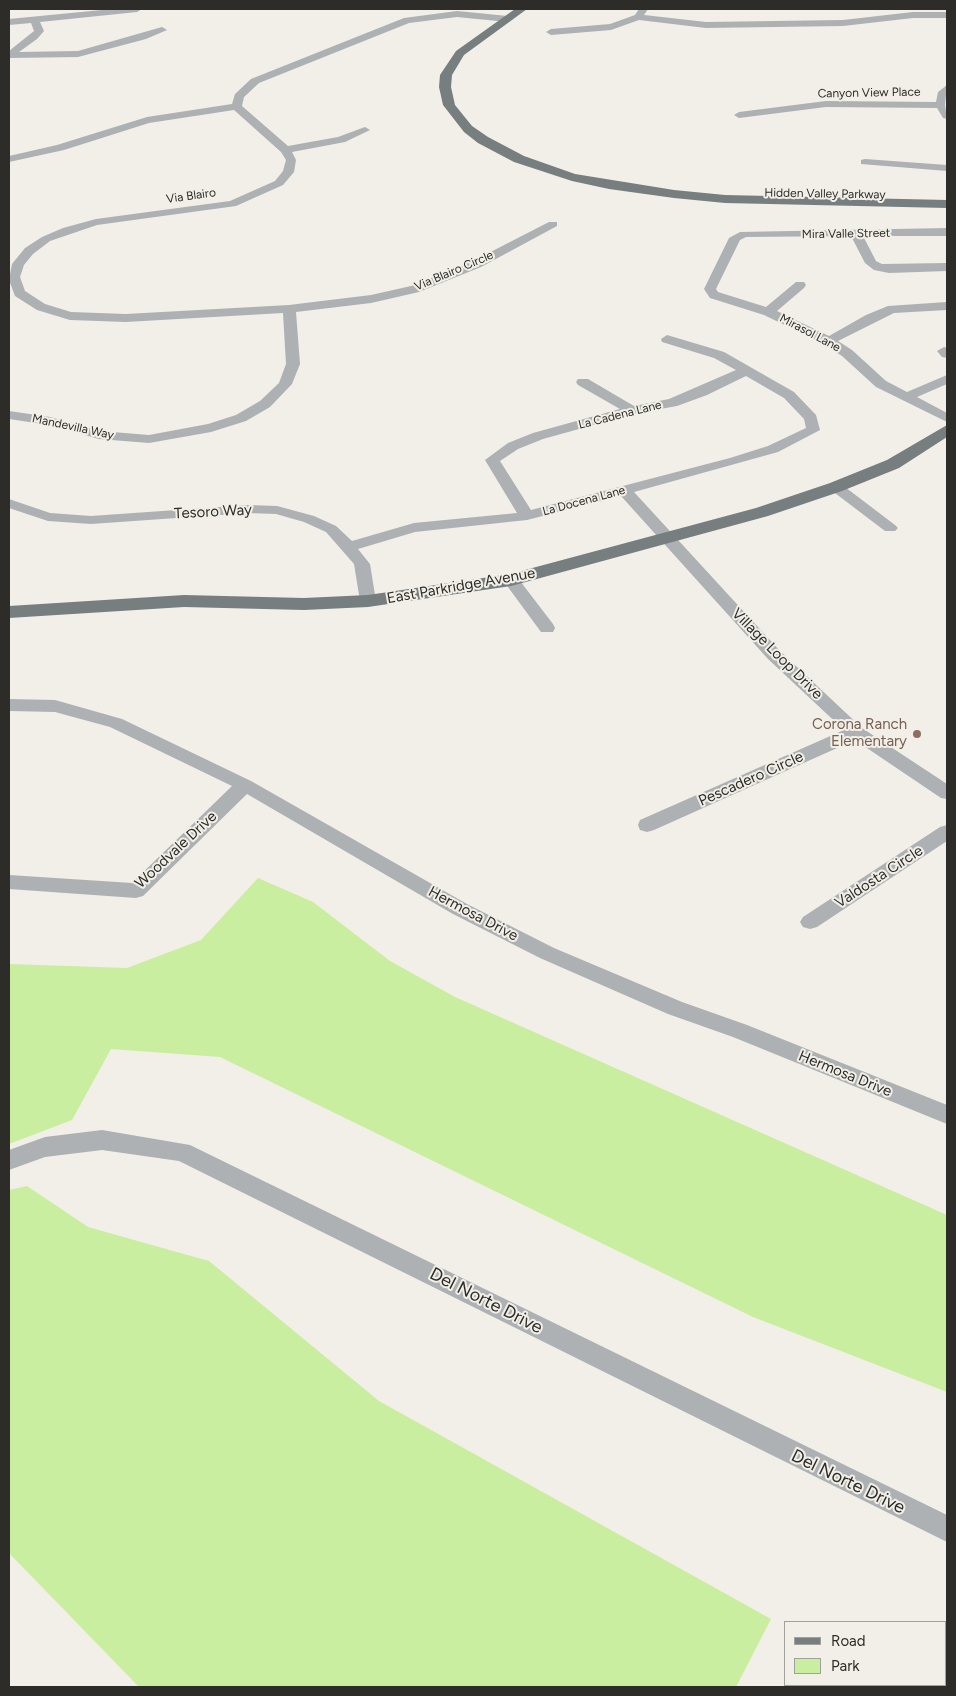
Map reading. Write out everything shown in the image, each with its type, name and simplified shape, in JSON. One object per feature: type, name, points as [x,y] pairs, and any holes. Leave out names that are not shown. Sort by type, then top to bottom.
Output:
[{"type":"main road","name":"Hidden Valley Parkway","points":[[522,9],[460,54],[446,75],[445,87],[449,105],[468,129],[483,140],[518,159],[572,177],[640,190],[725,199],[947,204]]},
{"type":"main road","name":"Hidden Valley Parkway","points":[[703,196],[721,192],[947,198]]},
{"type":"main road","name":"East Parkridge Avenue","points":[[9,612],[146,602],[304,604],[368,601],[511,580],[762,512],[893,464],[947,430]]},
{"type":"street","points":[[11,19],[34,19],[48,13],[137,9]]},
{"type":"street","points":[[551,32],[612,27],[641,13],[677,23],[716,25],[843,23],[913,14],[947,15]]},
{"type":"street","points":[[365,130],[340,140],[286,150],[241,112],[237,106],[239,96],[255,81],[407,20],[457,14],[508,19]]},
{"type":"street","points":[[9,55],[34,37],[39,30],[34,19]]},
{"type":"street","points":[[9,55],[57,56],[78,54],[143,37],[162,30]]},
{"type":"street","points":[[947,88],[940,104],[947,116]]},
{"type":"street","name":"Canyon View Place","points":[[739,115],[826,104],[940,104]]},
{"type":"street","points":[[9,159],[60,148],[147,120],[237,106]]},
{"type":"street","name":"Via Blairo","points":[[286,150],[291,160],[288,172],[279,183],[256,195],[232,204],[201,210],[96,222],[67,230],[46,239],[29,251],[18,264],[14,277],[19,293],[41,307],[70,316],[126,318],[289,308]]},
{"type":"street","points":[[865,162],[947,168]]},
{"type":"street","name":"Via Blairo Circle","points":[[289,308],[371,298],[415,288],[477,264],[553,224]]},
{"type":"street","name":"Mira Valle Street","points":[[714,295],[710,289],[728,249],[735,238],[744,234],[947,232]]},
{"type":"street","points":[[856,234],[871,263],[889,269],[947,267]]},
{"type":"street","points":[[768,312],[800,285]]},
{"type":"street","name":"Mirasol Lane","points":[[714,295],[768,312],[829,341],[847,353],[881,384],[947,418]]},
{"type":"street","points":[[829,341],[870,318],[892,309],[947,306]]},
{"type":"street","name":"Mandevilla Way","points":[[9,415],[50,421],[99,435],[149,439],[211,428],[240,418],[265,404],[286,384],[293,364],[289,308]]},
{"type":"street","points":[[667,339],[719,355],[748,370]]},
{"type":"street","name":"La Cadena Lane","points":[[492,460],[513,446],[538,436],[632,410],[672,403],[702,392],[748,370]]},
{"type":"street","name":"La Docena Lane","points":[[349,547],[414,528],[527,516],[773,449],[813,430],[811,418],[788,395],[748,370]]},
{"type":"street","points":[[906,398],[924,388],[947,379]]},
{"type":"street","points":[[583,382],[632,410]]},
{"type":"street","points":[[492,460],[527,516]]},
{"type":"street","points":[[836,486],[890,528]]},
{"type":"street","name":"Village Loop Drive","points":[[624,490],[774,655],[856,732],[947,793]]},
{"type":"street","name":"Tesoro Way","points":[[9,503],[48,517],[90,520],[248,509],[277,510],[309,519],[331,529],[349,547],[362,564],[368,601]]},
{"type":"street","points":[[511,580],[547,628]]},
{"type":"street","name":"Hermosa Drive","points":[[9,705],[55,706],[116,723],[245,785],[460,909],[548,953],[675,1008],[740,1031],[947,1115]]},
{"type":"street","name":"Pescadero Circle","points":[[647,825],[856,732]]},
{"type":"street","name":"Woodvale Drive","points":[[9,882],[136,891],[245,785]]},
{"type":"street","name":"Valdosta Circle","points":[[810,922],[947,832]]},
{"type":"street","name":"Del Norte Drive","points":[[9,1160],[45,1147],[102,1140],[182,1152],[947,1529]]},
{"type":"green space","points":[[258,878],[313,902],[390,961],[455,997],[947,1215],[947,1392],[753,1317],[220,1057],[111,1049],[72,1120],[9,1144],[9,964],[127,968],[201,940]]},
{"type":"green space","points":[[27,1186],[88,1227],[209,1261],[379,1401],[771,1619],[736,1687],[139,1687],[9,1553],[9,1190]]},
{"type":"place","name":"Corona Ranch Elementary","points":[[917,734]]}]
